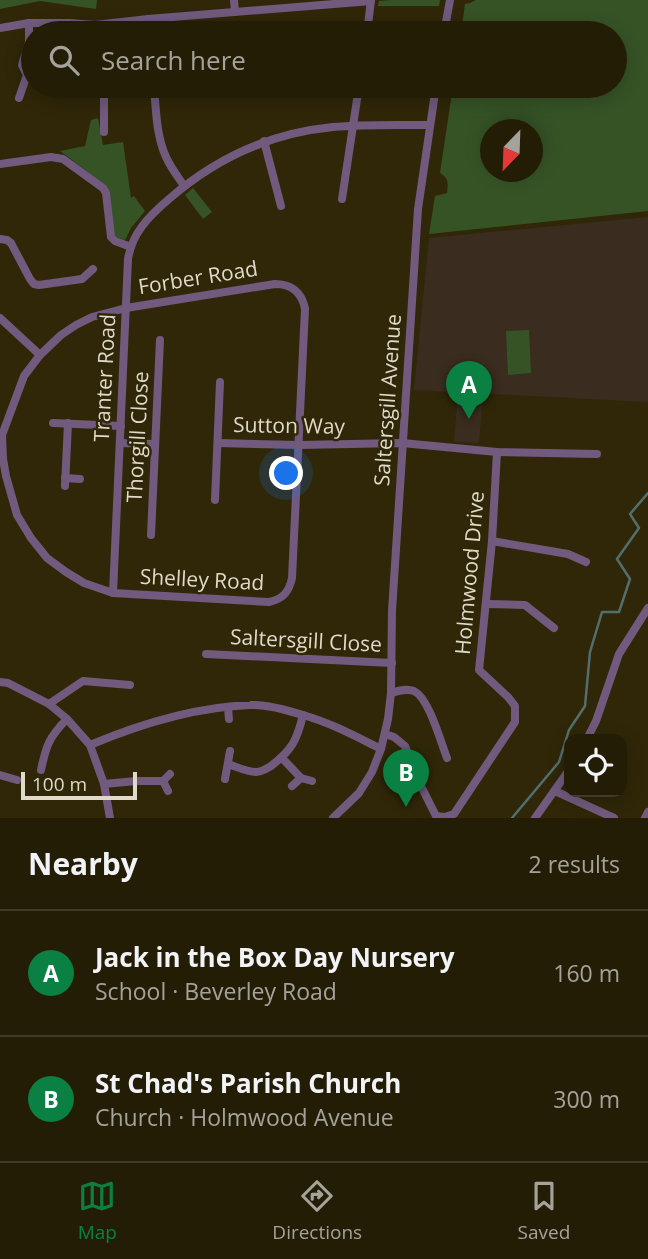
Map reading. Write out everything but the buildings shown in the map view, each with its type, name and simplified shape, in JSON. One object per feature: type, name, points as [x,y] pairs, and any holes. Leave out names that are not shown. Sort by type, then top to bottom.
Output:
[{"type":"street","points":[[234,0],[235,12]]},
{"type":"street","points":[[446,21],[450,0]]},
{"type":"street","points":[[138,21],[303,3],[371,1],[368,21]]},
{"type":"street","points":[[0,28],[21,24]]},
{"type":"street","points":[[19,98],[21,92]]},
{"type":"street","points":[[104,98],[104,132]]},
{"type":"street","points":[[155,98],[161,142],[166,157],[184,186]]},
{"type":"street","points":[[342,199],[358,98]]},
{"type":"street","name":"Saltersgill Avenue","points":[[333,818],[359,793],[372,772],[388,719],[402,443],[418,209],[434,98]]},
{"type":"street","name":"Tranter Road","points":[[113,593],[128,259],[140,228],[184,186],[224,159],[264,141],[310,130],[354,126],[430,125]]},
{"type":"street","points":[[264,141],[281,206]]},
{"type":"street","points":[[0,164],[51,157],[62,159],[103,188],[107,198],[111,237],[131,247]]},
{"type":"street","points":[[0,239],[11,243],[34,284],[82,279],[93,270]]},
{"type":"street","name":"Forber Road","points":[[1,435],[24,376],[40,355],[76,325],[92,317],[126,308],[283,284],[296,290],[305,309],[299,445]]},
{"type":"street","points":[[0,318],[40,355]]},
{"type":"street","name":"Thorgill Close","points":[[151,535],[160,340]]},
{"type":"street","points":[[215,500],[220,382]]},
{"type":"street","points":[[53,423],[121,426]]},
{"type":"street","points":[[68,424],[65,482],[80,479]]},
{"type":"street","name":"Shelley Road","points":[[1,435],[3,459],[18,515],[47,558],[66,572],[84,583],[113,593],[269,602],[287,592],[292,578],[299,445]]},
{"type":"street","points":[[120,443],[155,444]]},
{"type":"street","name":"Sutton Way","points":[[218,443],[402,443],[497,452],[597,454]]},
{"type":"street","name":"Holmwood Drive","points":[[385,734],[405,746],[436,816],[445,817],[454,814],[515,722],[515,706],[508,696],[479,670],[492,541],[497,452]]},
{"type":"street","points":[[492,541],[568,554],[586,562]]},
{"type":"street","points":[[486,604],[525,605],[554,628]]},
{"type":"street","points":[[590,734],[619,654],[648,608]]},
{"type":"street","name":"Saltersgill Close","points":[[206,654],[392,663]]},
{"type":"street","name":"Saltersgill Close","points":[[218,654],[218,665]]},
{"type":"street","points":[[49,704],[83,681],[130,685]]},
{"type":"street","points":[[0,682],[8,683],[49,704],[68,719],[90,745],[104,784],[110,818]]},
{"type":"street","points":[[391,693],[405,690],[415,692],[425,702],[447,758]]},
{"type":"street","points":[[90,745],[187,713],[252,705],[303,715],[338,727],[381,749]]},
{"type":"street","points":[[228,708],[229,719]]},
{"type":"street","points":[[228,764],[257,773],[263,771],[282,758],[293,746],[303,715]]},
{"type":"street","points":[[41,770],[54,732],[68,719]]},
{"type":"street","points":[[225,779],[230,751]]},
{"type":"street","points":[[282,758],[301,778],[312,781]]},
{"type":"street","points":[[104,784],[163,781],[170,774]]},
{"type":"street","points":[[0,775],[17,780]]},
{"type":"street","points":[[535,818],[564,777]]},
{"type":"street","points":[[292,786],[301,778]]},
{"type":"street","points":[[163,781],[168,791]]},
{"type":"street","points":[[555,790],[614,818]]},
{"type":"street","points":[[645,818],[648,812]]},
{"type":"shaded area","points":[[648,217],[648,402],[414,390],[429,238]]},
{"type":"shaded area","points":[[458,394],[483,396],[479,443],[454,442]]},
{"type":"green space","points":[[0,0],[97,0],[96,9],[40,1],[0,9]]},
{"type":"green space","points":[[440,0],[439,6],[378,6],[379,1]]},
{"type":"green space","points":[[476,0],[648,0],[648,211],[429,234],[435,196],[447,193],[448,184],[440,173],[451,98],[627,98],[627,21],[463,21],[465,4]]},
{"type":"green space","points":[[98,118],[103,145],[123,142],[131,198],[134,196],[145,211],[125,240],[116,237],[113,232],[109,192],[105,185],[60,151],[85,146],[91,120]]},
{"type":"green space","points":[[193,188],[212,212],[203,219],[185,195]]},
{"type":"green space","points":[[529,330],[531,373],[508,375],[506,331]]},
{"type":"waterway","points":[[512,818],[559,762],[569,730],[585,706],[590,652],[602,612],[619,612],[630,579],[617,559],[639,528],[630,514],[648,493]]},
{"type":"place","name":"Jack in the Box Day Nursery","points":[[469,419]]},
{"type":"place","name":"St Chad's Parish Church","points":[[406,807]]}]
